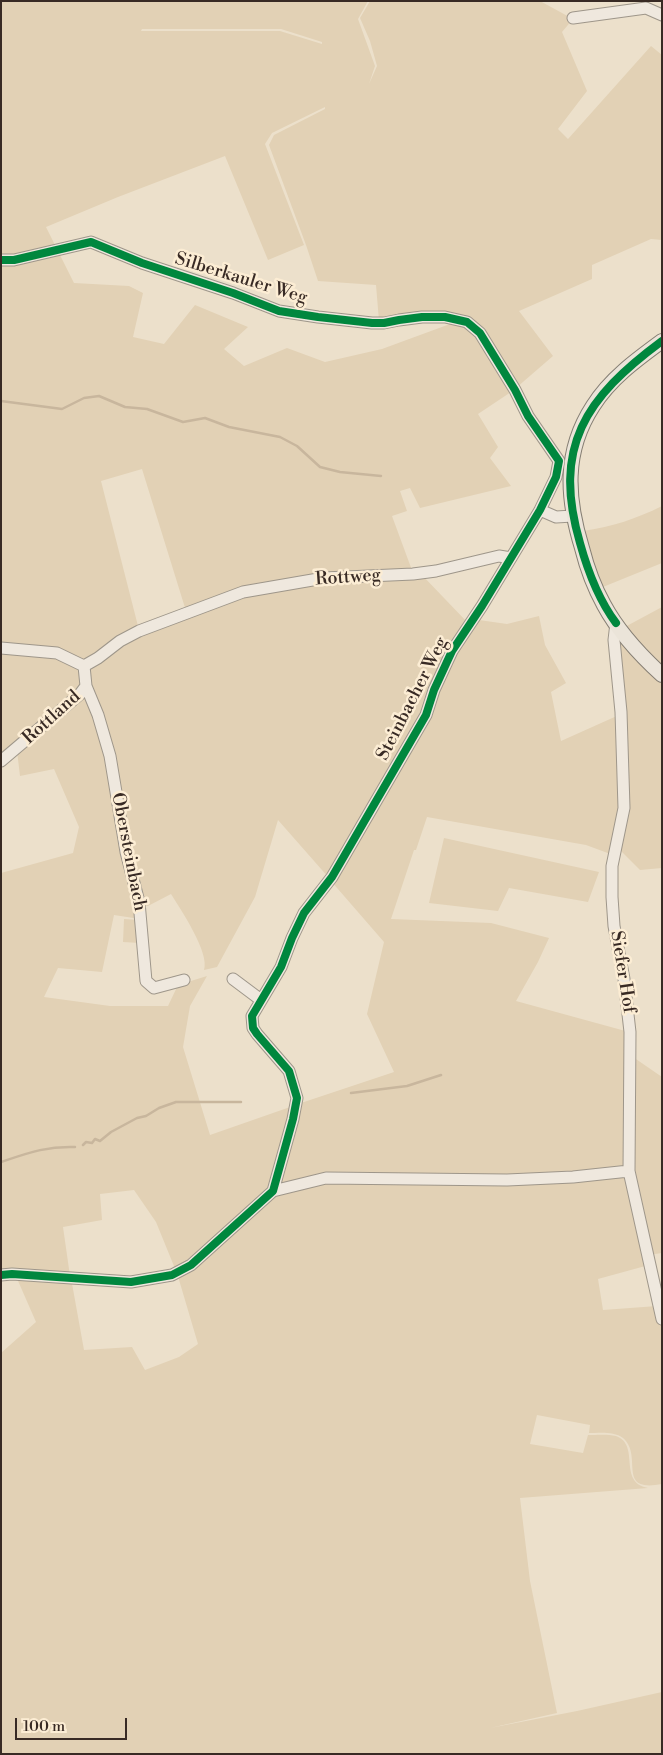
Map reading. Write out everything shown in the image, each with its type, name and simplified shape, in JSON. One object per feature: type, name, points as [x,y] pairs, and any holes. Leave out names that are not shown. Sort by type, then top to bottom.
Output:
[{"type":"main road","points":[[662,342],[626,369],[593,406],[580,432],[571,468],[570,495],[573,516],[584,556],[603,604],[635,647],[662,675]]},
{"type":"street","points":[[573,18],[646,8],[662,15]]},
{"type":"street","name":"Silberkauler Weg","points":[[1,260],[14,260],[91,242],[142,263],[280,310],[318,318],[372,324],[422,317],[446,317],[467,322],[480,333],[515,390],[528,416],[559,461],[556,477]]},
{"type":"street","points":[[571,468],[556,477],[540,510],[556,516],[573,516]]},
{"type":"street","name":"Steinbacher Weg","points":[[261,1000],[281,967],[304,912],[332,878],[426,715],[434,690],[452,651],[482,606],[540,510]]},
{"type":"street","name":"Rottweg","points":[[188,612],[243,592],[324,578],[413,574],[436,571],[499,556],[511,558]]},
{"type":"street","name":"Rottland","points":[[84,666],[120,641],[139,631],[188,612]]},
{"type":"street","name":"Siefer Hof","points":[[616,623],[614,640],[621,712],[624,808],[612,866],[612,897],[614,926],[630,1032],[628,1171],[662,1319]]},
{"type":"street","name":"Rottland","points":[[1,648],[57,653],[84,666]]},
{"type":"street","name":"Rottland","points":[[1,761],[80,694],[86,686],[84,666]]},
{"type":"street","name":"Obersteinbach","points":[[86,686],[98,715],[110,756],[126,852],[139,902],[146,981],[154,988],[184,980]]},
{"type":"street","points":[[233,979],[261,1000],[252,1016],[253,1028],[289,1071],[297,1098],[293,1120],[273,1191]]},
{"type":"street","points":[[1,1275],[12,1274],[131,1282],[172,1275],[192,1265],[273,1191],[326,1178],[507,1180],[573,1177],[628,1171]]},
{"type":"shaded area","points":[[1,1],[368,1],[358,19],[375,66],[369,84],[377,66],[370,41],[360,18],[370,1],[540,1],[573,19],[562,32],[587,91],[558,129],[568,139],[651,46],[662,55],[662,240],[651,239],[592,265],[592,279],[519,311],[553,356],[516,388],[496,353],[482,333],[473,325],[448,317],[433,316],[379,321],[376,285],[318,281],[269,145],[274,135],[325,109],[325,107],[272,133],[265,144],[304,245],[268,260],[225,156],[46,227],[74,283],[129,286],[143,293],[133,337],[164,344],[195,305],[248,327],[224,349],[244,366],[287,348],[325,362],[382,349],[450,324],[439,318],[467,326],[477,333],[486,342],[514,390],[478,414],[498,447],[490,458],[511,486],[420,508],[410,488],[400,491],[407,511],[392,516],[413,573],[384,574],[384,576],[421,574],[468,623],[443,667],[425,714],[329,878],[278,820],[255,897],[217,967],[204,970],[205,963],[199,943],[171,894],[148,906],[143,905],[127,851],[112,756],[100,715],[87,685],[85,667],[140,631],[245,592],[186,611],[142,469],[101,481],[139,630],[119,640],[83,666],[85,678],[88,689],[109,757],[127,861],[136,894],[140,919],[114,915],[102,972],[58,968],[44,997],[110,1006],[168,1006],[178,985],[207,976],[190,1006],[183,1047],[210,1135],[293,1106],[272,1190],[190,1264],[176,1271],[156,1222],[134,1190],[100,1194],[102,1220],[63,1227],[70,1276],[1,1273],[1,873],[73,853],[79,827],[54,769],[20,776],[17,751],[71,701],[1,759]],"holes":[[[142,29],[281,29],[322,42],[322,44],[280,31],[141,31]]]},
{"type":"shaded area","points":[[662,506],[662,563],[598,589],[583,531],[623,522]]},
{"type":"shaded area","points":[[662,607],[662,669],[623,628]]},
{"type":"shaded area","points":[[539,616],[545,645],[566,683],[551,692],[561,741],[619,715],[622,808],[613,855],[586,845],[427,817],[391,919],[491,923],[549,938],[516,1001],[629,1032],[626,1169],[572,1176],[325,1177],[285,1186],[280,1181],[298,1104],[394,1072],[367,1014],[384,942],[331,881],[444,670],[479,620],[507,624]]},
{"type":"shaded area","points":[[619,634],[662,680],[662,868],[640,870],[617,847],[625,808]]},
{"type":"shaded area","points":[[444,838],[599,872],[588,902],[509,888],[498,911],[429,903]]},
{"type":"shaded area","points":[[124,919],[138,920],[140,943],[123,942]]},
{"type":"shaded area","points":[[633,1057],[662,1077],[662,1253],[648,1255],[630,1171]]},
{"type":"shaded area","points":[[628,1173],[649,1265],[598,1279],[603,1310],[657,1306],[662,1327],[662,1484],[648,1485],[639,1483],[633,1471],[629,1446],[623,1438],[615,1434],[589,1433],[590,1425],[537,1415],[530,1444],[583,1453],[588,1435],[616,1436],[627,1447],[633,1479],[639,1484],[648,1488],[520,1498],[530,1581],[557,1713],[490,1728],[662,1692],[662,1754],[1,1754],[1,1353],[36,1322],[15,1274],[71,1278],[84,1350],[132,1347],[145,1370],[179,1357],[198,1344],[177,1273],[274,1193],[327,1180]]},
{"type":"waterway","points":[[1,401],[62,409],[84,398],[99,396],[125,407],[147,409],[183,422],[205,418],[229,427],[280,437],[297,446],[320,467],[340,472],[381,476]]},
{"type":"waterway","points":[[351,1093],[407,1086],[441,1075]]},
{"type":"waterway","points":[[83,1145],[86,1142],[92,1143],[95,1139],[100,1141],[111,1132],[137,1118],[146,1116],[159,1108],[176,1102],[241,1102]]},
{"type":"waterway","points":[[1,1162],[46,1149],[75,1147]]},
{"type":"cycle path","points":[[1,260],[14,260],[91,242],[142,263],[233,293],[279,311],[372,323],[422,317],[445,317],[467,322],[480,333],[515,390],[528,416],[559,461],[556,477],[540,510],[482,606],[452,651],[434,690],[426,715],[332,877],[304,913],[281,967],[252,1016],[253,1028],[257,1034],[289,1071],[297,1098],[273,1191],[191,1265],[172,1275],[131,1282],[12,1274],[1,1275]]},
{"type":"cycle path","points":[[616,623],[594,585],[580,543],[572,509],[570,479],[573,452],[582,427],[595,405],[613,383],[635,362],[662,341]]}]
